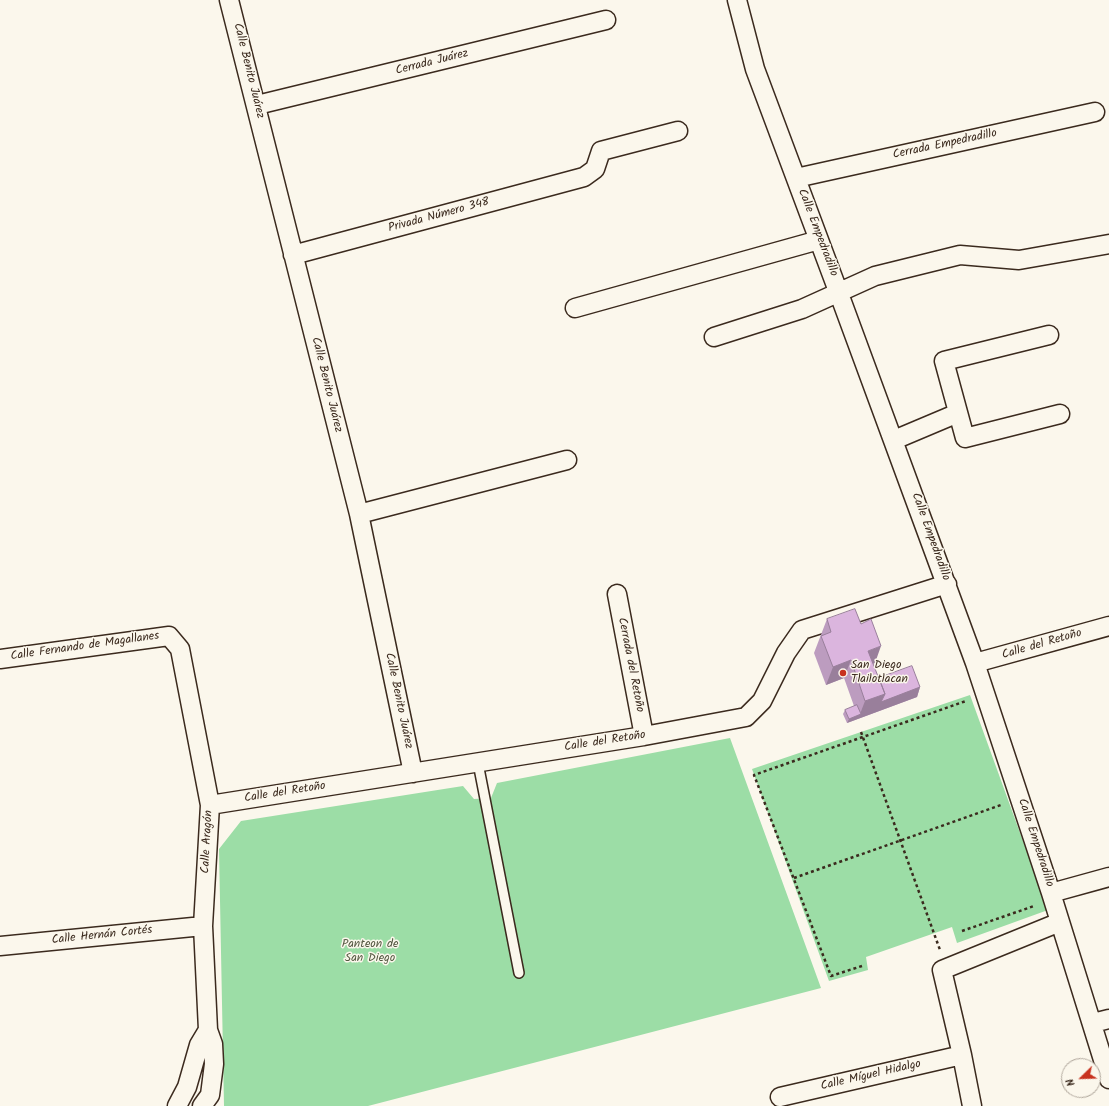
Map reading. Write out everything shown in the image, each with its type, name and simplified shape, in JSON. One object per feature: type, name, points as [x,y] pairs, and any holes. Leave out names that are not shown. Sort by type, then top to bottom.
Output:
[{"type":"street","name":"Calle Benito Juárez","points":[[229,0],[359,514],[413,772]]},
{"type":"street","name":"Calle Empedradillo","points":[[737,0],[755,69],[894,440],[975,664],[1045,899],[1060,922],[1101,1021],[1109,1079]]},
{"type":"street","name":"Cerrada Juárez","points":[[257,106],[606,20]]},
{"type":"street","name":"Cerrada Empedradillo","points":[[796,178],[1095,112]]},
{"type":"street","name":"Privada Número 348","points":[[293,255],[584,177],[595,169],[601,150],[678,131]]},
{"type":"street","points":[[575,308],[819,240]]},
{"type":"street","points":[[714,337],[802,309],[838,291],[875,276],[960,255],[1019,260],[1109,244]]},
{"type":"street","points":[[1049,335],[944,362],[965,438],[1060,414]]},
{"type":"street","points":[[894,440],[958,413]]},
{"type":"street","points":[[359,514],[567,460]]},
{"type":"street","name":"Calle del Retoño","points":[[210,805],[644,736],[746,717],[762,701],[786,653],[802,630],[947,584]]},
{"type":"street","name":"Cerrada del Retoño","points":[[617,594],[644,736]]},
{"type":"street","name":"Calle del Retoño","points":[[975,664],[1109,626]]},
{"type":"street","name":"Calle Fernando de Magallanes","points":[[0,659],[169,636]]},
{"type":"street","name":"Calle Aragón","points":[[169,636],[180,649],[210,805],[203,926],[208,1030],[213,1044],[214,1064],[210,1095],[202,1106]]},
{"type":"street","points":[[1045,899],[1109,876]]},
{"type":"street","points":[[972,1106],[962,1055],[942,970],[1060,922]]},
{"type":"street","name":"Calle Hernán Cortés","points":[[0,946],[203,926]]},
{"type":"street","points":[[177,1106],[187,1087],[199,1045],[208,1030]]},
{"type":"street","name":"Calle Míguel Hidalgo","points":[[780,1097],[962,1055]]},
{"type":"lane","points":[[478,763],[519,973]]},
{"type":"path","points":[[862,966],[831,976],[754,775],[862,736],[966,701],[969,708]]},
{"type":"path","points":[[861,732],[940,951]]},
{"type":"path","points":[[794,878],[1003,804]]},
{"type":"path","points":[[962,931],[1045,899]]},
{"type":"green space","points":[[970,695],[1048,910],[957,943],[952,927],[866,957],[868,970],[829,981],[752,769]]},
{"type":"green space","name":"Panteon de San Diego","points":[[730,738],[821,988],[368,1106],[224,1106],[219,849],[241,821],[463,786],[474,799],[491,798],[497,783]]},
{"type":"building","points":[[855,609],[861,624],[871,619],[881,646],[868,651],[885,694],[865,701],[851,660],[833,667],[821,636],[831,632],[827,619]]},
{"type":"building","points":[[912,666],[920,687],[881,702],[885,694],[879,678]]},
{"type":"building","points":[[857,705],[861,714],[849,719],[845,710]]},
{"type":"place","name":"San Diego Tlailotlacan","points":[[843,673]]}]
